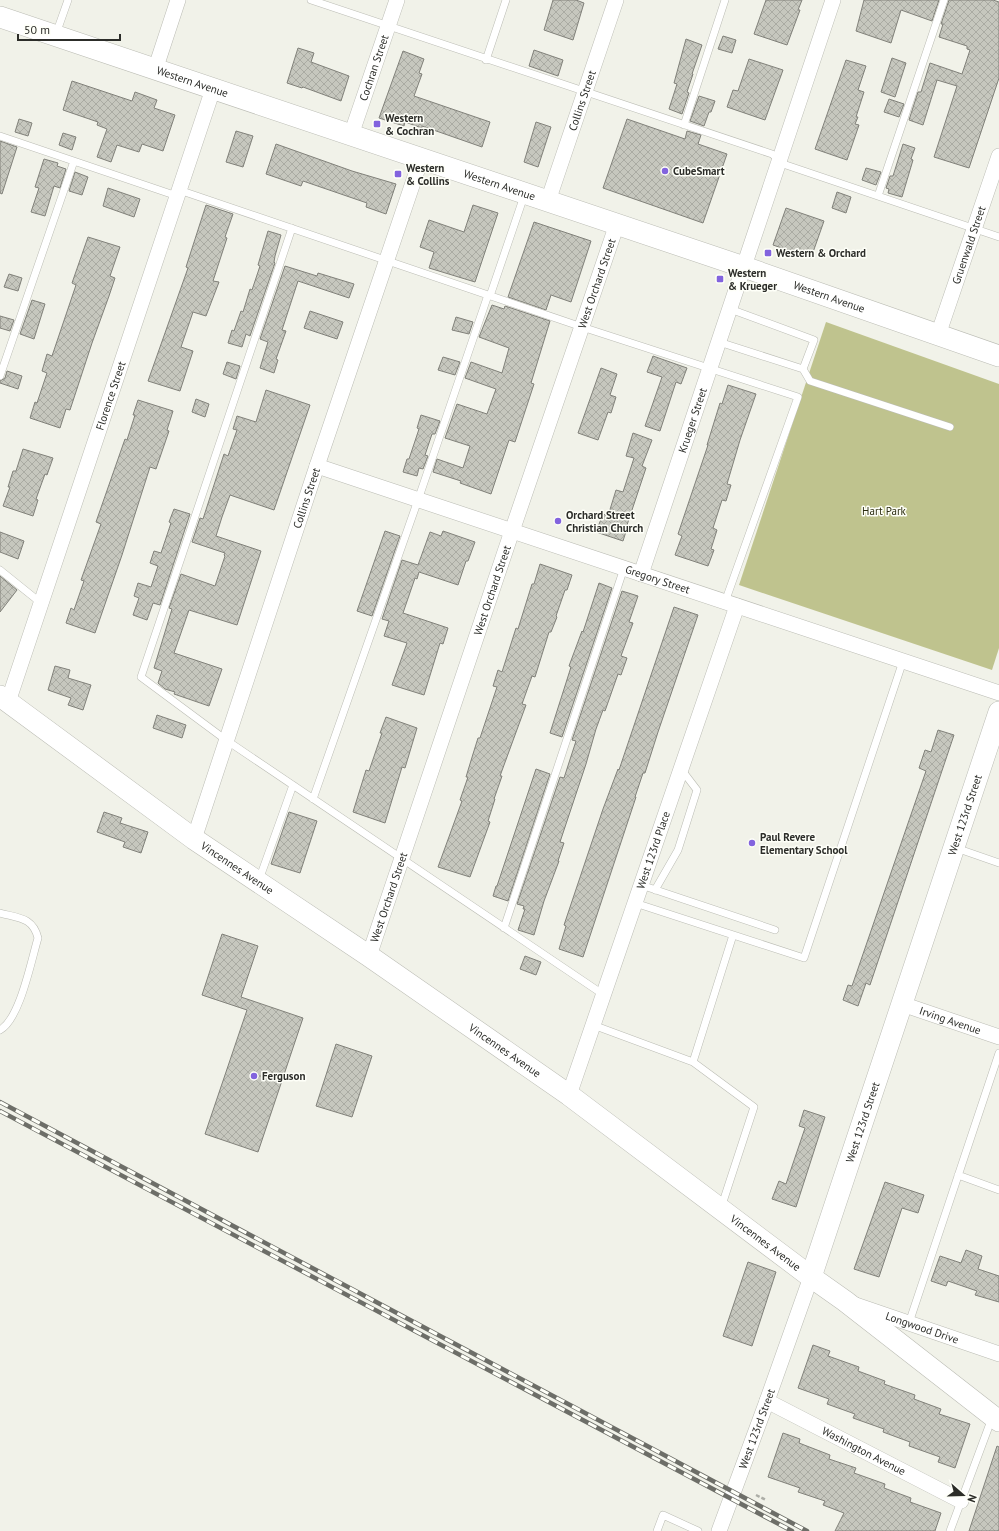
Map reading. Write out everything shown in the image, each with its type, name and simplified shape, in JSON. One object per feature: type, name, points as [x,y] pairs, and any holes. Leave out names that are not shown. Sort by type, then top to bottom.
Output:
[{"type":"main road","name":"Western Avenue","points":[[0,17],[618,224],[999,356]]},
{"type":"main road","name":"Vincennes Avenue","points":[[4,699],[194,839],[370,956],[569,1095],[845,1301],[996,1418]]},
{"type":"main road","name":"West 123rd Street","points":[[811,1277],[999,712]]},
{"type":"street","points":[[155,70],[178,0]]},
{"type":"street","name":"Cochran Street","points":[[351,135],[397,0]]},
{"type":"street","name":"Collins Street","points":[[548,201],[616,0]]},
{"type":"street","points":[[744,267],[833,0]]},
{"type":"street","name":"Florence Street","points":[[4,699],[42,603],[213,89]]},
{"type":"street","name":"Gruenwald Street","points":[[938,335],[999,156]]},
{"type":"street","name":"Collins Street","points":[[194,839],[317,466],[421,159]]},
{"type":"street","name":"West Orchard Street","points":[[370,956],[512,531],[618,224]]},
{"type":"street","name":"Krueger Street","points":[[641,574],[744,267]]},
{"type":"street","name":"Gregory Street","points":[[317,466],[999,693]]},
{"type":"street","name":"West 123rd Place","points":[[569,1095],[636,903],[648,888],[681,769],[731,604]]},
{"type":"street","name":"Irving Avenue","points":[[902,1004],[999,1037]]},
{"type":"street","name":"West 123rd Street","points":[[719,1531],[811,1277]]},
{"type":"street","name":"Longwood Drive","points":[[845,1301],[999,1354]]},
{"type":"street","name":"Washington Avenue","points":[[767,1401],[961,1501]]},
{"type":"lane","points":[[55,36],[68,0]]},
{"type":"lane","points":[[311,0],[486,60],[772,154],[786,165],[999,237]]},
{"type":"lane","points":[[486,60],[506,0]]},
{"type":"lane","points":[[684,125],[726,0]]},
{"type":"lane","points":[[878,196],[944,0]]},
{"type":"lane","points":[[0,136],[74,161],[292,228],[582,327],[798,397],[731,604]]},
{"type":"lane","points":[[0,376],[74,161]]},
{"type":"lane","points":[[313,799],[525,193]]},
{"type":"lane","points":[[292,228],[141,677],[226,740],[604,995]]},
{"type":"lane","points":[[730,309],[814,340],[803,369]]},
{"type":"lane","points":[[718,342],[803,369],[810,381],[950,427]]},
{"type":"lane","points":[[504,928],[624,568]]},
{"type":"lane","points":[[0,570],[42,603]]},
{"type":"lane","points":[[636,903],[804,958],[903,661]]},
{"type":"lane","points":[[681,769],[697,790],[678,850],[648,888],[776,930]]},
{"type":"lane","points":[[258,882],[293,785]]},
{"type":"lane","points":[[954,847],[999,863]]},
{"type":"lane","points":[[0,913],[25,920],[33,924],[38,938],[21,997],[9,1023],[0,1030]]},
{"type":"lane","points":[[693,1062],[733,935]]},
{"type":"lane","points":[[593,1026],[693,1062],[754,1107],[721,1208]]},
{"type":"lane","points":[[909,1323],[999,1053]]},
{"type":"lane","points":[[958,1175],[999,1190]]},
{"type":"lane","points":[[950,1531],[996,1418]]},
{"type":"lane","points":[[657,1531],[663,1515],[698,1531]]},
{"type":"path","points":[[756,1495],[766,1500]]},
{"type":"green space","name":"Hart Park","points":[[826,322],[999,384],[999,648],[992,670],[739,585]]},
{"type":"building","points":[[553,0],[576,0],[584,3],[573,40],[544,30]]},
{"type":"building","points":[[766,0],[802,0],[798,10],[800,10],[787,45],[754,34]]},
{"type":"building","points":[[864,0],[939,0],[932,21],[901,10],[891,43],[856,31]]},
{"type":"building","points":[[949,0],[993,0],[999,2],[999,78],[969,168],[934,157],[957,86],[937,80],[923,125],[909,120],[918,92],[921,92],[930,63],[962,74],[970,50],[967,49],[967,46],[939,37],[943,24],[941,24]]},
{"type":"building","points":[[723,36],[736,40],[732,53],[718,49]]},
{"type":"building","points":[[686,39],[702,45],[692,74],[687,92],[689,93],[682,114],[669,109],[677,84],[674,83]]},
{"type":"building","points":[[298,48],[314,53],[311,62],[349,76],[341,101],[303,87],[302,88],[287,83]]},
{"type":"building","points":[[534,50],[563,60],[558,76],[529,66]]},
{"type":"building","points":[[403,51],[424,59],[419,73],[422,74],[414,96],[490,122],[482,147],[422,126],[422,128],[405,122],[404,126],[379,118]]},
{"type":"building","points":[[892,58],[906,63],[895,97],[881,92]]},
{"type":"building","points":[[749,59],[783,70],[765,120],[727,107],[733,90],[738,91]]},
{"type":"building","points":[[846,60],[866,66],[858,90],[864,92],[856,117],[858,117],[855,124],[859,125],[847,160],[815,149]]},
{"type":"building","points":[[72,81],[132,101],[135,92],[157,100],[154,108],[175,115],[163,151],[142,144],[139,152],[117,145],[111,162],[97,157],[107,129],[97,125],[98,122],[63,110]]},
{"type":"building","points":[[699,96],[715,101],[704,126],[690,121]]},
{"type":"building","points":[[889,99],[904,104],[899,117],[884,112]]},
{"type":"building","points":[[19,119],[32,123],[28,136],[15,132]]},
{"type":"building","name":"CubeSmart","points":[[627,119],[685,139],[687,131],[701,135],[698,144],[727,154],[703,223],[603,188]]},
{"type":"building","points":[[536,122],[551,127],[538,167],[524,162]]},
{"type":"building","points":[[236,131],[253,136],[243,167],[226,162]]},
{"type":"building","points":[[63,133],[76,137],[72,150],[59,145]]},
{"type":"building","points":[[0,141],[17,147],[2,194],[0,193]]},
{"type":"building","points":[[276,144],[352,171],[396,184],[386,214],[366,207],[367,203],[303,181],[301,186],[266,174]]},
{"type":"building","points":[[903,144],[915,148],[902,197],[888,193],[889,189],[886,188],[890,176],[893,176]]},
{"type":"building","points":[[44,159],[58,163],[57,166],[66,169],[60,188],[54,186],[45,216],[31,212],[39,188],[35,187]]},
{"type":"building","points":[[866,168],[881,172],[876,185],[862,180]]},
{"type":"building","points":[[75,172],[88,177],[82,195],[69,191]]},
{"type":"building","points":[[108,188],[140,199],[134,217],[103,206]]},
{"type":"building","points":[[837,192],[851,197],[846,213],[832,208]]},
{"type":"building","points":[[206,205],[233,214],[213,281],[219,282],[206,316],[193,312],[181,347],[193,351],[180,391],[148,381],[188,268],[186,267]]},
{"type":"building","points":[[473,205],[498,213],[475,282],[429,268],[434,252],[420,247],[429,220],[464,232]]},
{"type":"building","points":[[786,208],[824,221],[811,258],[773,245]]},
{"type":"building","points":[[534,222],[591,241],[571,302],[551,295],[546,310],[508,297]]},
{"type":"building","points":[[268,231],[281,235],[275,256],[275,263],[250,336],[246,334],[242,347],[228,343],[241,311],[243,312],[250,289],[252,290],[260,266],[258,265]]},
{"type":"building","points":[[88,237],[120,247],[110,276],[115,278],[70,410],[66,409],[60,428],[30,418],[35,402],[37,403],[47,373],[42,371],[47,354],[52,356],[76,285],[72,283]]},
{"type":"building","points":[[285,266],[317,276],[318,273],[354,284],[349,298],[298,281],[282,330],[286,331],[276,359],[278,360],[274,373],[260,368],[268,342],[260,339]]},
{"type":"building","points":[[9,274],[22,278],[18,291],[4,287]]},
{"type":"building","points":[[32,300],[45,304],[34,339],[20,334]]},
{"type":"building","points":[[492,305],[504,309],[505,306],[550,321],[531,383],[534,384],[515,442],[509,440],[491,494],[460,483],[461,481],[433,472],[437,459],[463,468],[470,446],[445,438],[457,404],[487,414],[496,389],[465,378],[471,362],[502,373],[509,348],[479,337]]},
{"type":"building","points":[[310,311],[343,322],[337,339],[304,328]]},
{"type":"building","points":[[0,316],[14,320],[10,331],[0,328]]},
{"type":"building","points":[[456,317],[473,322],[469,334],[452,330]]},
{"type":"building","points":[[653,356],[687,368],[681,384],[676,382],[660,431],[645,426],[662,377],[647,372]]},
{"type":"building","points":[[443,357],[460,362],[455,375],[438,370]]},
{"type":"building","points":[[227,362],[240,366],[236,379],[223,374]]},
{"type":"building","points":[[601,368],[617,374],[610,395],[616,397],[611,413],[608,412],[598,440],[578,433]]},
{"type":"building","points":[[7,371],[22,376],[18,389],[0,383],[0,381],[5,378]]},
{"type":"building","points":[[728,385],[756,394],[727,484],[731,485],[726,501],[722,500],[713,528],[717,530],[711,549],[714,550],[708,566],[675,555],[682,536],[678,534],[708,445],[720,403],[722,404]]},
{"type":"building","points":[[266,390],[310,405],[274,510],[230,495],[222,517],[216,536],[261,551],[237,625],[189,610],[174,653],[222,669],[209,706],[174,694],[175,692],[165,689],[158,683],[162,671],[154,668],[172,609],[169,608],[181,574],[215,586],[225,553],[192,542],[200,518],[203,519],[224,454],[228,456],[237,430],[233,429],[237,416],[256,422]]},
{"type":"building","points":[[196,399],[209,404],[205,417],[192,412]]},
{"type":"building","points":[[138,400],[173,411],[167,430],[169,431],[156,469],[150,467],[95,633],[66,623],[71,608],[74,610],[84,581],[81,580],[101,524],[96,522],[125,439],[127,440]]},
{"type":"building","points":[[421,415],[440,421],[435,434],[432,434],[425,455],[428,456],[423,469],[419,468],[417,476],[403,472],[419,429],[417,428]]},
{"type":"building","points":[[633,433],[652,440],[642,466],[646,468],[623,541],[596,532],[603,514],[608,516],[616,490],[623,492],[634,458],[626,456]]},
{"type":"building","points":[[23,449],[53,458],[47,475],[45,474],[36,499],[38,500],[33,516],[3,506],[10,487],[8,487],[13,471],[16,471]]},
{"type":"building","points":[[174,509],[190,514],[160,605],[153,603],[147,620],[133,615],[139,598],[134,596],[138,583],[151,587],[158,566],[150,563],[154,551],[161,553]]},
{"type":"building","points":[[385,531],[400,536],[372,616],[357,611]]},
{"type":"building","points":[[443,531],[475,542],[468,561],[466,561],[458,585],[419,572],[417,579],[415,578],[403,613],[448,628],[443,644],[440,643],[424,695],[392,685],[407,643],[384,636],[389,621],[382,619],[402,560],[418,565],[430,532],[441,536]]},
{"type":"building","points":[[0,532],[24,541],[18,559],[0,552]]},
{"type":"building","points":[[540,564],[572,575],[567,590],[565,590],[551,632],[549,632],[535,677],[532,676],[522,704],[526,705],[500,776],[502,776],[488,821],[490,822],[470,877],[438,867],[462,801],[460,800],[468,777],[466,777],[473,754],[497,687],[493,686],[498,670],[502,672],[516,628],[518,629]]},
{"type":"building","points":[[0,576],[17,590],[0,612]]},
{"type":"building","points":[[599,583],[612,588],[562,737],[550,733],[571,667],[569,666],[582,631],[583,632]]},
{"type":"building","points":[[622,591],[638,596],[629,622],[633,623],[621,656],[627,658],[621,675],[618,674],[605,711],[603,710],[596,729],[560,842],[564,843],[559,861],[544,901],[534,935],[518,930],[525,909],[523,909],[524,906],[517,904],[560,777],[564,778],[576,741],[572,740]]},
{"type":"building","points":[[674,607],[698,615],[645,773],[643,773],[583,957],[559,949],[566,926],[564,925],[603,809],[618,769],[619,770]]},
{"type":"building","points":[[55,666],[70,670],[68,678],[91,685],[83,710],[68,705],[71,698],[48,690]]},
{"type":"building","points":[[157,715],[186,725],[182,738],[153,728]]},
{"type":"building","points":[[386,717],[417,728],[405,768],[402,767],[385,823],[353,812],[366,770],[369,771]]},
{"type":"building","points":[[938,730],[954,735],[870,985],[866,983],[858,1006],[843,1000],[848,985],[852,986],[926,771],[919,768],[925,750],[931,752]]},
{"type":"building","points":[[536,769],[550,774],[508,901],[493,896]]},
{"type":"building","points":[[104,812],[122,818],[120,823],[148,832],[141,853],[123,847],[125,842],[97,832]]},
{"type":"building","points":[[289,812],[317,821],[300,873],[271,864]]},
{"type":"building","name":"Ferguson","points":[[222,934],[258,946],[241,997],[303,1018],[258,1152],[205,1134],[247,1010],[202,995]]},
{"type":"building","points":[[525,956],[541,962],[536,975],[520,969]]},
{"type":"building","points":[[336,1044],[372,1056],[352,1117],[316,1106]]},
{"type":"building","points":[[804,1110],[825,1117],[796,1207],[772,1199],[779,1181],[786,1184],[805,1128],[799,1126]]},
{"type":"building","points":[[885,1182],[924,1195],[918,1213],[902,1208],[879,1277],[854,1269]]},
{"type":"building","points":[[966,1250],[982,1256],[978,1269],[999,1276],[999,1302],[975,1295],[977,1291],[948,1281],[946,1286],[931,1281],[940,1256],[961,1263]]},
{"type":"building","points":[[748,1262],[776,1272],[752,1346],[723,1336]]},
{"type":"building","points":[[813,1345],[830,1351],[828,1356],[859,1367],[858,1371],[885,1381],[884,1384],[915,1395],[914,1399],[941,1409],[939,1414],[970,1424],[955,1468],[938,1462],[940,1457],[909,1446],[910,1442],[883,1432],[884,1429],[853,1418],[855,1414],[827,1404],[829,1399],[798,1388]]},
{"type":"building","points":[[783,1433],[800,1439],[799,1443],[830,1455],[829,1459],[856,1468],[854,1473],[885,1484],[884,1488],[911,1498],[910,1502],[941,1513],[935,1531],[835,1531],[844,1513],[823,1505],[825,1501],[798,1492],[800,1488],[768,1477]]},
{"type":"building","points":[[997,1446],[999,1447],[999,1531],[969,1531]]},
{"type":"railway","points":[[0,1102],[807,1531]]},
{"type":"railway","points":[[0,1111],[792,1531]]},
{"type":"place","name":"Western & Cochran","points":[[377,124]]},
{"type":"place","name":"CubeSmart","points":[[665,171]]},
{"type":"place","name":"Western & Collins","points":[[398,174]]},
{"type":"place","name":"Western & Orchard","points":[[768,253]]},
{"type":"place","name":"Western & Krueger","points":[[720,279]]},
{"type":"place","name":"Orchard Street Christian Church","points":[[558,521]]},
{"type":"place","name":"Paul Revere Elementary School","points":[[752,843]]},
{"type":"place","name":"Ferguson","points":[[254,1076]]}]
